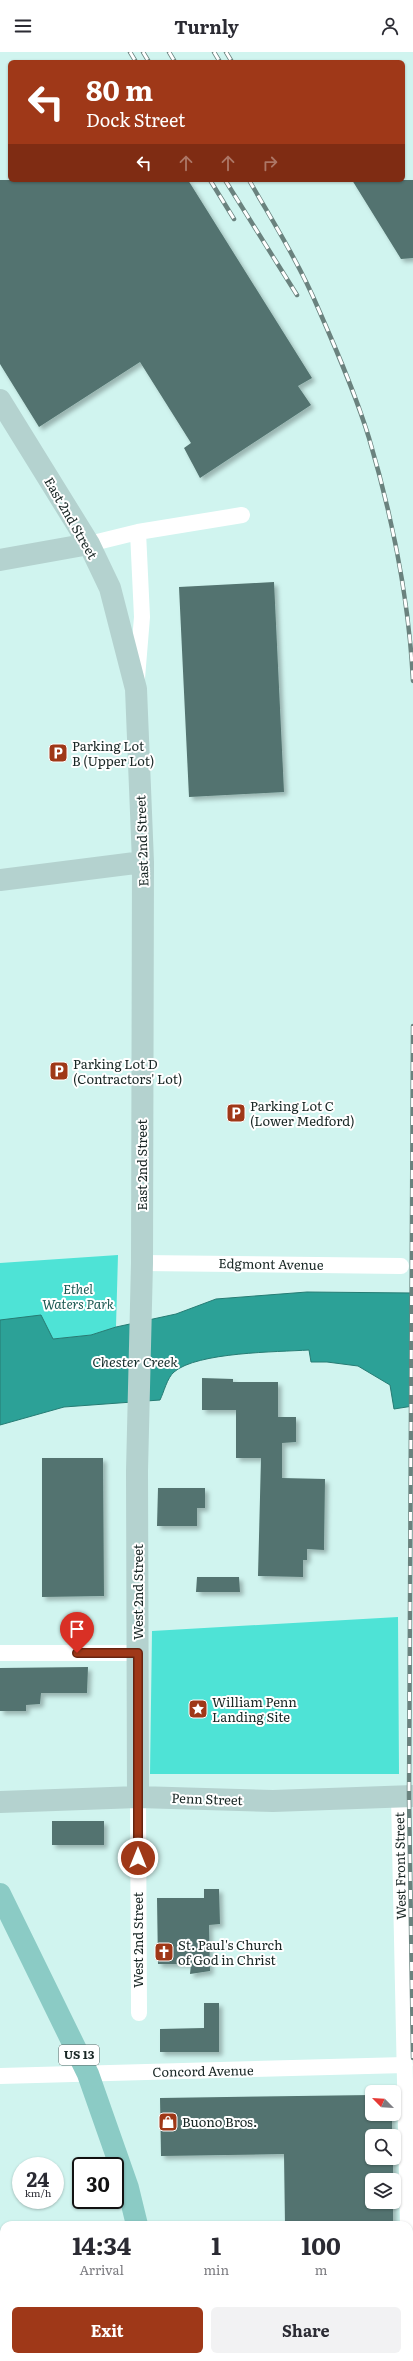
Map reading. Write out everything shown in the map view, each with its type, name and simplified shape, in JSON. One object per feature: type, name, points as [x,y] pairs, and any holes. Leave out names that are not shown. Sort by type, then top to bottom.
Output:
[{"type":"main road","name":"US 13","points":[[0,1894],[88,2074],[128,2188],[136,2221]]},
{"type":"street","name":"East 2nd Street","points":[[0,400],[89,544],[110,588],[136,689],[143,862],[142,1263],[140,1316]]},
{"type":"street","points":[[0,560],[89,544],[138,532],[242,515]]},
{"type":"street","points":[[136,689],[142,618],[138,532]]},
{"type":"street","points":[[0,880],[143,862]]},
{"type":"street","name":"Edgmont Avenue","points":[[142,1263],[401,1266]]},
{"type":"street","name":"West 2nd Street","points":[[139,2013],[138,1406],[140,1316]]},
{"type":"street","points":[[0,1653],[138,1653]]},
{"type":"street","name":"Penn Street","points":[[0,1802],[138,1797],[273,1801],[406,1796]]},
{"type":"street","name":"West Front Street","points":[[406,1796],[405,2065],[408,2221]]},
{"type":"street","name":"Concord Avenue","points":[[0,2076],[405,2065]]},
{"type":"green space","name":"Ethel Waters Park","points":[[118,1255],[116,1327],[91,1335],[53,1339],[0,1320],[0,1263]]},
{"type":"green space","points":[[398,1617],[399,1774],[150,1774],[152,1631]]},
{"type":"water","name":"Chester Creek","points":[[307,1292],[413,1293],[413,1406],[394,1409],[390,1385],[358,1366],[327,1362],[311,1362],[309,1350],[238,1354],[200,1360],[185,1365],[174,1372],[168,1381],[160,1400],[64,1407],[0,1425],[0,1320],[41,1315],[53,1339],[91,1335],[116,1327],[176,1314],[216,1299]]},
{"type":"building","points":[[0,180],[8,180],[8,182],[189,182],[312,378],[298,386],[311,405],[200,478],[184,448],[191,443],[140,362],[39,427],[0,364]]},
{"type":"building","points":[[405,180],[413,180],[413,258],[401,259],[353,182],[405,182]]},
{"type":"building","points":[[274,582],[284,792],[189,797],[179,587]]},
{"type":"building","points":[[202,1378],[233,1379],[233,1382],[278,1382],[278,1417],[296,1417],[296,1442],[282,1443],[282,1478],[325,1479],[324,1550],[307,1549],[307,1560],[303,1560],[303,1577],[258,1576],[261,1458],[236,1458],[236,1410],[202,1410]]},
{"type":"building","points":[[42,1458],[103,1458],[104,1596],[42,1597]]},
{"type":"building","points":[[158,1488],[205,1488],[205,1508],[197,1508],[197,1526],[157,1526]]},
{"type":"building","points":[[197,1577],[239,1577],[240,1592],[196,1592]]},
{"type":"building","points":[[88,1667],[87,1693],[41,1693],[40,1704],[26,1705],[26,1711],[0,1711],[0,1668]]},
{"type":"building","points":[[52,1821],[104,1821],[104,1845],[52,1845]]},
{"type":"building","points":[[204,1889],[219,1889],[220,1924],[209,1925],[210,1971],[190,1974],[191,1964],[158,1964],[157,1898],[204,1898]]},
{"type":"building","points":[[204,2003],[219,2003],[219,2052],[160,2052],[160,2029],[204,2028]]},
{"type":"building","points":[[365,2095],[365,2121],[392,2121],[392,2129],[365,2129],[365,2165],[393,2165],[393,2173],[365,2173],[365,2209],[393,2209],[393,2221],[285,2221],[284,2154],[161,2156],[160,2098]]},
{"type":"railway","points":[[130,52],[135,60]]},
{"type":"railway","points":[[143,52],[148,60]]},
{"type":"railway","points":[[169,52],[174,60]]},
{"type":"railway","points":[[214,52],[219,60]]},
{"type":"railway","points":[[226,52],[231,60]]},
{"type":"railway","points":[[211,182],[234,219]]},
{"type":"railway","points":[[226,182],[297,295]]},
{"type":"railway","points":[[250,182],[311,291],[364,422],[385,497],[398,558],[408,620],[413,681]]},
{"type":"railway","points":[[413,1026],[409,1796],[413,2058]]},
{"type":"place","name":"Parking Lot B (Upper Lot)","points":[[58,753]]},
{"type":"place","name":"Parking Lot D (Contractors' Lot)","points":[[59,1071]]},
{"type":"place","name":"Parking Lot C (Lower Medford)","points":[[236,1113]]},
{"type":"place","name":"William Penn Landing Site","points":[[198,1709]]},
{"type":"place","name":"St. Paul's Church of God in Christ","points":[[164,1952]]},
{"type":"place","name":"Buono Bros.","points":[[168,2122]]},
{"type":"route","points":[[77,1653],[138,1653],[138,1858]]}]
